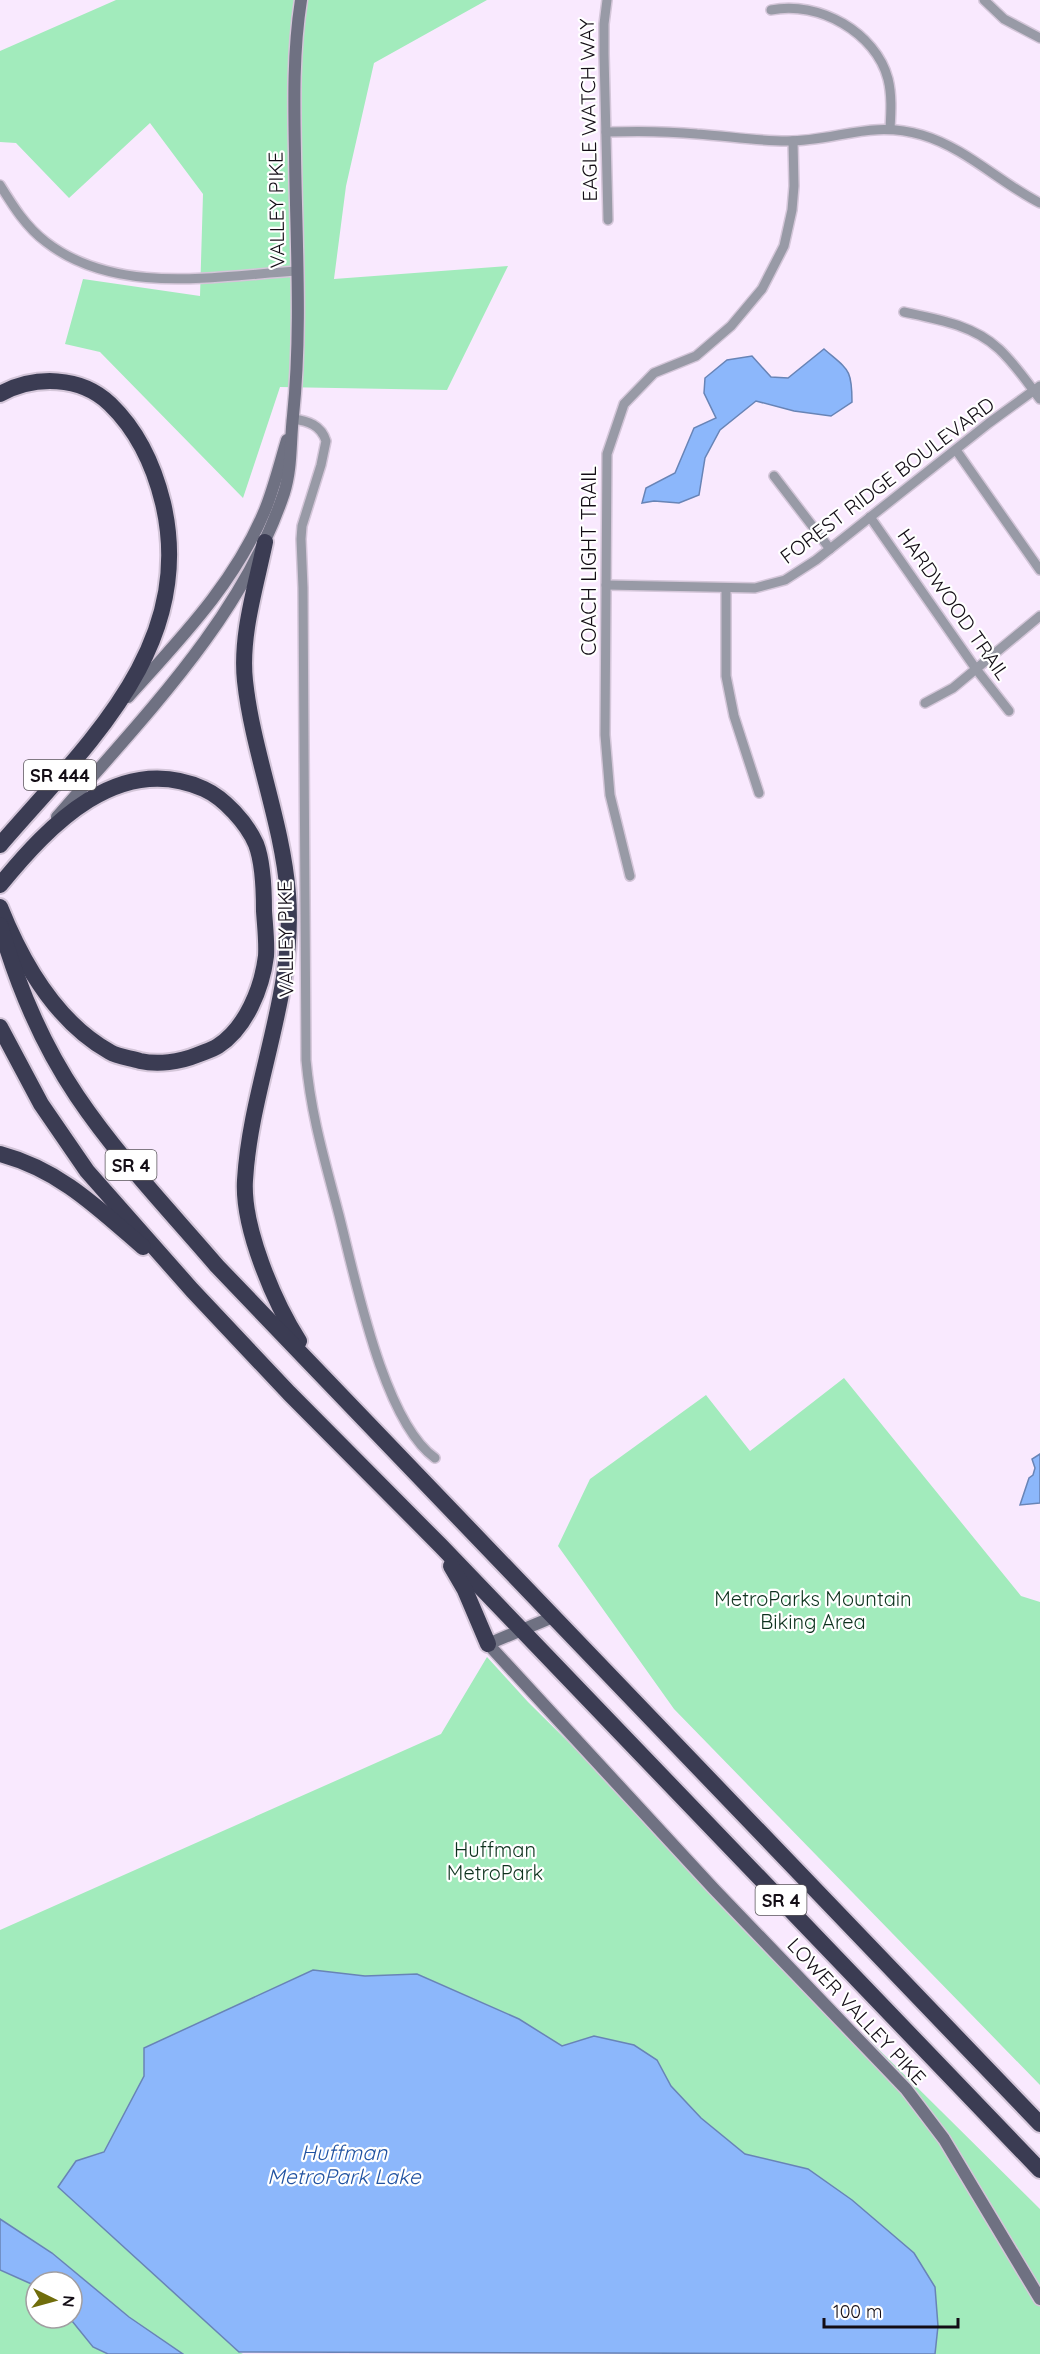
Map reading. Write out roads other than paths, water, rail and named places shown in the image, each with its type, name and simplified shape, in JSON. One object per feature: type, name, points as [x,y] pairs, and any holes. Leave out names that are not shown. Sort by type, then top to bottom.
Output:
[{"type":"highway","points":[[0,394],[22,384],[57,381],[75,384],[92,391],[108,402],[126,421],[140,441],[159,487],[170,545],[163,612],[144,661],[107,720]]},
{"type":"highway","points":[[265,542],[247,636],[245,679],[257,749],[279,835],[288,894],[288,939],[285,982],[251,1137],[245,1182],[250,1223],[276,1302],[317,1370]]},
{"type":"highway","name":"SR 444","points":[[0,845],[107,720]]},
{"type":"highway","points":[[0,885],[19,861],[81,803],[122,784],[140,779],[159,778],[192,784],[209,792],[235,813],[256,844],[264,887],[266,957],[256,994],[242,1023],[219,1046],[187,1059],[152,1064],[111,1053],[81,1031],[50,998],[22,958],[0,907]]},
{"type":"highway","name":"SR 4","points":[[0,925],[19,980],[44,1039],[77,1096],[119,1151],[217,1266],[1040,2124]]},
{"type":"highway","name":"SR 4","points":[[0,1027],[41,1104],[87,1171],[192,1290],[1040,2170]]},
{"type":"highway","points":[[0,1154],[54,1175],[88,1200],[192,1290]]},
{"type":"highway","points":[[441,1546],[465,1590],[488,1644]]},
{"type":"street","name":"VALLEY PIKE","points":[[19,861],[172,683],[227,609],[265,542],[285,491],[291,457],[297,354],[295,52],[301,0]]},
{"type":"street","name":"EAGLE WATCH WAY","points":[[607,0],[604,24],[608,220]]},
{"type":"street","points":[[984,0],[1004,19],[1040,38]]},
{"type":"street","points":[[771,10],[780,4],[790,2],[816,3],[837,11],[858,27],[882,62],[888,80],[891,95],[890,129]]},
{"type":"street","points":[[606,132],[658,131],[793,141],[873,129],[890,129],[922,135],[948,146],[1040,203]]},
{"type":"street","name":"COACH LIGHT TRAIL","points":[[630,876],[610,795],[605,735],[607,454],[624,404],[654,373],[696,356],[732,326],[762,289],[784,246],[792,210],[793,141]]},
{"type":"street","points":[[0,185],[22,218],[45,242],[72,258],[106,271],[140,277],[190,278],[297,271]]},
{"type":"street","points":[[904,312],[957,325],[988,339],[1037,388],[1040,399]]},
{"type":"street","name":"FOREST RIDGE BOULEVARD","points":[[606,585],[754,588],[785,580],[830,549],[1037,388]]},
{"type":"street","name":"VALLEY PIKE","points":[[107,720],[204,613],[243,555],[266,510],[293,419]]},
{"type":"street","name":"VALLEY PIKE","points":[[293,419],[309,422],[317,427],[326,441],[301,539],[306,1060],[309,1095],[320,1151],[381,1370],[408,1426],[435,1458]]},
{"type":"street","points":[[956,450],[1040,570]]},
{"type":"street","points":[[774,476],[830,549]]},
{"type":"street","name":"HARDWOOD TRAIL","points":[[870,517],[976,669],[1009,711]]},
{"type":"street","points":[[726,588],[726,676],[734,716],[759,793]]},
{"type":"street","points":[[925,704],[953,688],[1040,616]]},
{"type":"street","points":[[488,1644],[553,1617]]},
{"type":"street","name":"LOWER VALLEY PIKE","points":[[488,1644],[714,1889],[906,2089],[944,2139],[1040,2298]]},
{"type":"water","points":[[824,349],[847,371],[851,382],[852,402],[831,416],[794,411],[756,401],[720,430],[705,458],[699,495],[679,503],[654,501],[642,503],[646,488],[675,473],[694,428],[716,418],[704,393],[705,378],[727,360],[752,356],[771,377],[788,378]]},
{"type":"water","points":[[1040,1454],[1040,1503],[1020,1505],[1029,1478],[1033,1475],[1035,1468],[1032,1459]]},
{"type":"water","name":"Huffman MetroPark Lake","points":[[313,1970],[365,1976],[417,1974],[519,2019],[562,2046],[594,2036],[634,2045],[657,2060],[671,2086],[701,2118],[745,2154],[808,2169],[852,2200],[914,2253],[935,2287],[938,2326],[935,2354],[239,2352],[58,2187],[76,2161],[104,2152],[144,2076],[144,2048]]},
{"type":"water","points":[[0,2219],[52,2253],[72,2270],[24,2270],[24,2281],[0,2270]]},
{"type":"water","points":[[84,2280],[129,2317],[183,2354],[108,2354],[93,2347],[79,2330],[84,2330]]},
{"type":"park label","name":"MetroParks Mountain Biking Area","points":[[813,1610]]},
{"type":"park label","name":"Huffman MetroPark","points":[[495,1860]]}]
